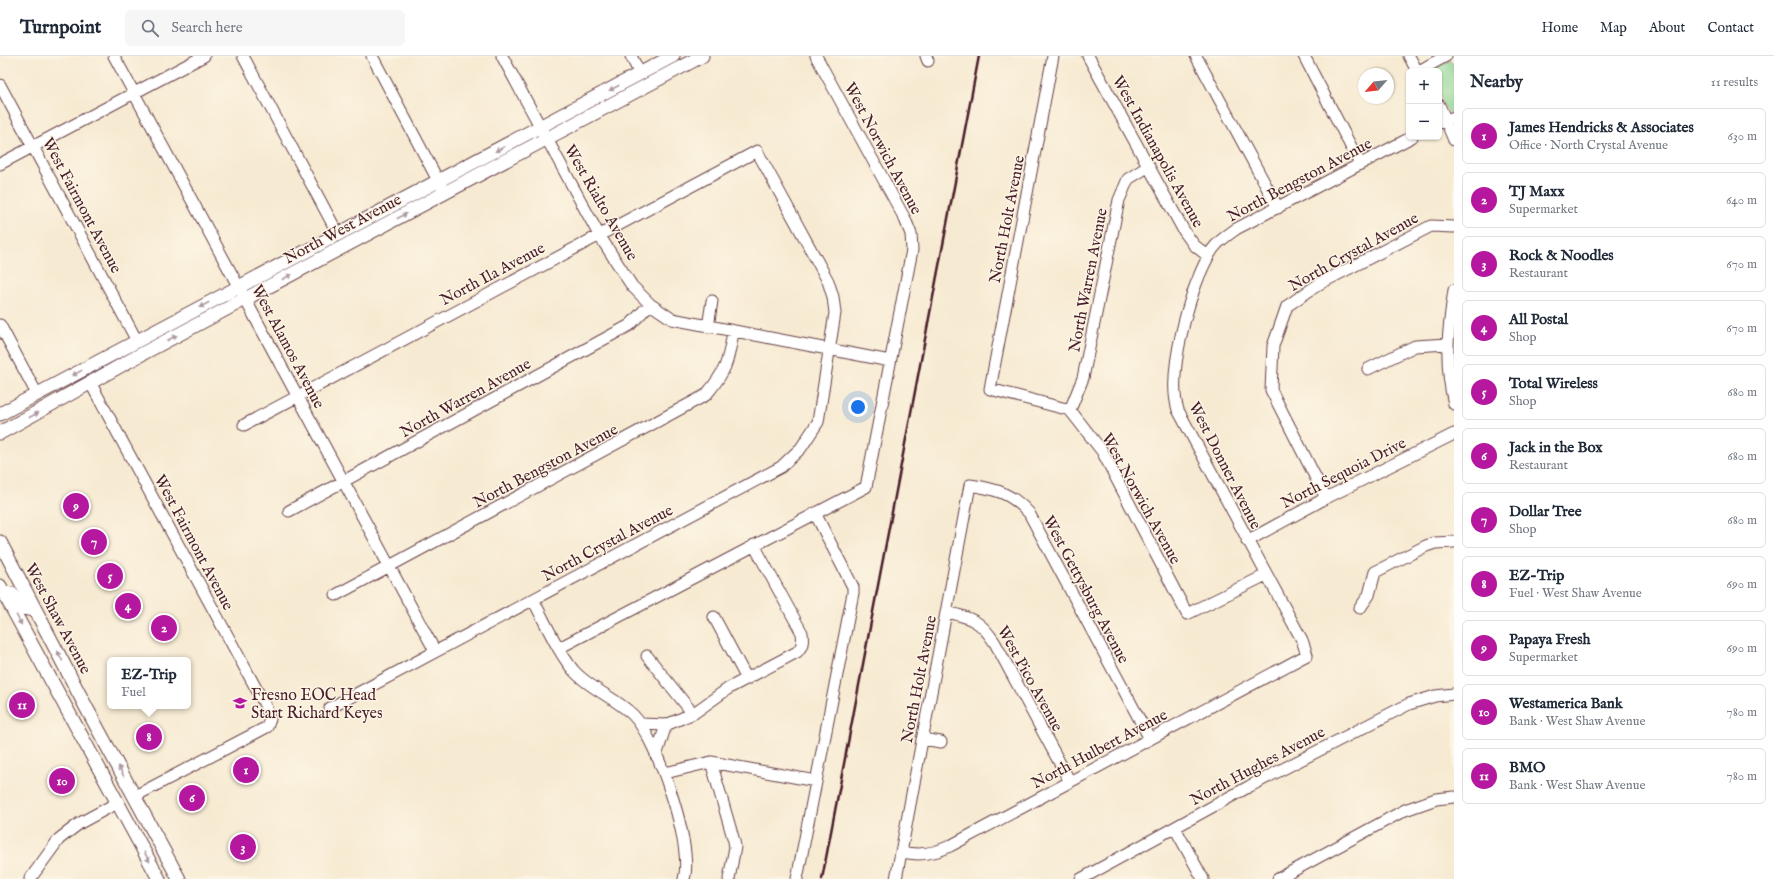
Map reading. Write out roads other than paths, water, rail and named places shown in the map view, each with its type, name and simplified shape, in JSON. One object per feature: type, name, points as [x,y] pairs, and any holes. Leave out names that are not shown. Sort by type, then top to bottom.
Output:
[{"type":"main road","name":"North West Avenue","points":[[0,414],[673,56]]},
{"type":"main road","name":"North West Avenue","points":[[0,433],[90,382],[702,56]]},
{"type":"main road","points":[[90,382],[91,376],[96,371],[150,341],[157,335],[161,328]]},
{"type":"main road","name":"West Shaw Avenue","points":[[0,542],[86,707],[179,879]]},
{"type":"main road","points":[[2,589],[16,597],[23,608],[36,610]]},
{"type":"main road","points":[[2,589],[159,879]]},
{"type":"main road","points":[[31,643],[52,661],[76,706],[86,707]]},
{"type":"main road","points":[[85,741],[96,746],[123,793],[128,796],[135,796]]},
{"type":"main road","points":[[117,803],[121,802],[129,807],[148,842],[160,844]]},
{"type":"street","name":"West Alamos Avenue","points":[[114,56],[435,651]]},
{"type":"street","points":[[0,164],[204,56]]},
{"type":"street","points":[[242,56],[338,234]]},
{"type":"street","points":[[372,56],[445,194]]},
{"type":"street","name":"West Rialto Avenue","points":[[502,56],[599,235],[632,286],[650,304],[672,319],[733,332],[828,348],[890,361]]},
{"type":"street","points":[[631,56],[640,74]]},
{"type":"street","name":"West Norwich Avenue","points":[[816,56],[905,219],[911,234],[912,250],[890,361]]},
{"type":"street","name":"North Holt Avenue","points":[[1053,56],[990,389],[1070,410]]},
{"type":"street","name":"West Indianapolis Avenue","points":[[1088,56],[1184,231],[1194,244],[1208,256]]},
{"type":"street","points":[[1196,56],[1278,208]]},
{"type":"street","points":[[1304,56],[1360,164]]},
{"type":"street","points":[[1409,56],[1416,68]]},
{"type":"street","points":[[1424,68],[1446,56]]},
{"type":"street","name":"West Fairmont Avenue","points":[[0,85],[137,341]]},
{"type":"street","points":[[1446,120],[1454,140]]},
{"type":"street","name":"North Bengston Avenue","points":[[1208,256],[1219,241],[1236,229],[1406,140]]},
{"type":"street","name":"North Ila Avenue","points":[[244,425],[757,151],[828,281],[833,296],[834,313],[828,348]]},
{"type":"street","name":"North Warren Avenue","points":[[1070,410],[1083,378],[1119,200],[1128,179],[1149,166]]},
{"type":"street","name":"North Crystal Avenue","points":[[1326,498],[1271,390],[1273,346],[1287,306],[1319,284],[1431,226],[1454,227]]},
{"type":"street","name":"West Donner Avenue","points":[[1208,256],[1187,308],[1175,373],[1174,394],[1185,426],[1302,640],[1307,655]]},
{"type":"street","points":[[1454,290],[1447,344],[1447,368],[1454,404]]},
{"type":"street","points":[[708,327],[712,301]]},
{"type":"street","name":"North Warren Avenue","points":[[289,511],[630,324],[650,304]]},
{"type":"street","points":[[0,325],[37,394]]},
{"type":"street","name":"North Bengston Avenue","points":[[336,595],[706,395],[721,378],[729,358],[733,332]]},
{"type":"street","points":[[1368,369],[1415,346],[1447,344]]},
{"type":"street","name":"North Crystal Avenue","points":[[330,708],[781,467],[801,448],[818,422],[828,348]]},
{"type":"street","points":[[559,648],[866,487],[890,361]]},
{"type":"street","name":"West Fairmont Avenue","points":[[90,382],[265,705],[270,719],[267,727],[135,796]]},
{"type":"street","name":"West Norwich Avenue","points":[[1070,410],[1102,451],[1187,614],[1266,576]]},
{"type":"street","name":"North Sequoia Drive","points":[[1247,541],[1326,498],[1454,434]]},
{"type":"street","name":"North Holt Avenue","points":[[896,879],[970,485]]},
{"type":"street","name":"West Gettysburg Avenue","points":[[970,485],[990,488],[1007,494],[1019,502],[1028,513],[1150,739]]},
{"type":"street","points":[[797,879],[854,593],[853,587],[815,513]]},
{"type":"street","points":[[1360,608],[1369,595],[1375,572],[1426,546],[1435,543],[1454,542]]},
{"type":"street","points":[[641,724],[666,725],[694,713],[729,688],[797,652],[802,647],[802,633],[754,545]]},
{"type":"street","points":[[533,600],[559,648],[575,672],[632,714],[641,724],[652,743],[656,756],[665,773],[681,829],[687,870],[684,879]]},
{"type":"street","name":"West Pico Avenue","points":[[947,612],[969,617],[987,630],[996,643],[1070,782]]},
{"type":"street","points":[[714,618],[747,679]]},
{"type":"street","name":"North Hulbert Avenue","points":[[902,852],[921,854],[944,849],[1307,655]]},
{"type":"street","points":[[647,656],[694,713]]},
{"type":"street","name":"North Hughes Avenue","points":[[1080,879],[1099,875],[1175,828],[1250,786],[1409,704],[1435,696],[1454,694]]},
{"type":"street","points":[[656,756],[666,725]]},
{"type":"street","points":[[922,739],[941,742]]},
{"type":"street","points":[[665,773],[711,762],[816,781]]},
{"type":"street","points":[[711,762],[734,840],[735,847],[729,879]]},
{"type":"street","points":[[1278,879],[1405,810],[1436,799],[1454,797]]},
{"type":"street","points":[[30,879],[59,839],[80,823],[117,803]]},
{"type":"street","points":[[1175,828],[1203,879]]},
{"type":"railway","points":[[822,879],[979,56]]},
{"type":"place","name":"Papaya Fresh","points":[[76,506]]},
{"type":"place","name":"Dollar Tree","points":[[94,542]]},
{"type":"place","name":"Total Wireless","points":[[110,576]]},
{"type":"place","name":"All Postal","points":[[128,606]]},
{"type":"place","name":"TJ Maxx","points":[[164,628]]},
{"type":"place","name":"Fresno EOC Head Start Richard Keyes","points":[[240,703]]},
{"type":"place","name":"BMO","points":[[22,705]]},
{"type":"place","name":"EZ-Trip","points":[[149,737]]},
{"type":"place","name":"James Hendricks & Associates","points":[[246,770]]},
{"type":"place","name":"Westamerica Bank","points":[[62,781]]},
{"type":"place","name":"Jack in the Box","points":[[192,798]]},
{"type":"place","name":"Rock & Noodles","points":[[243,847]]}]
